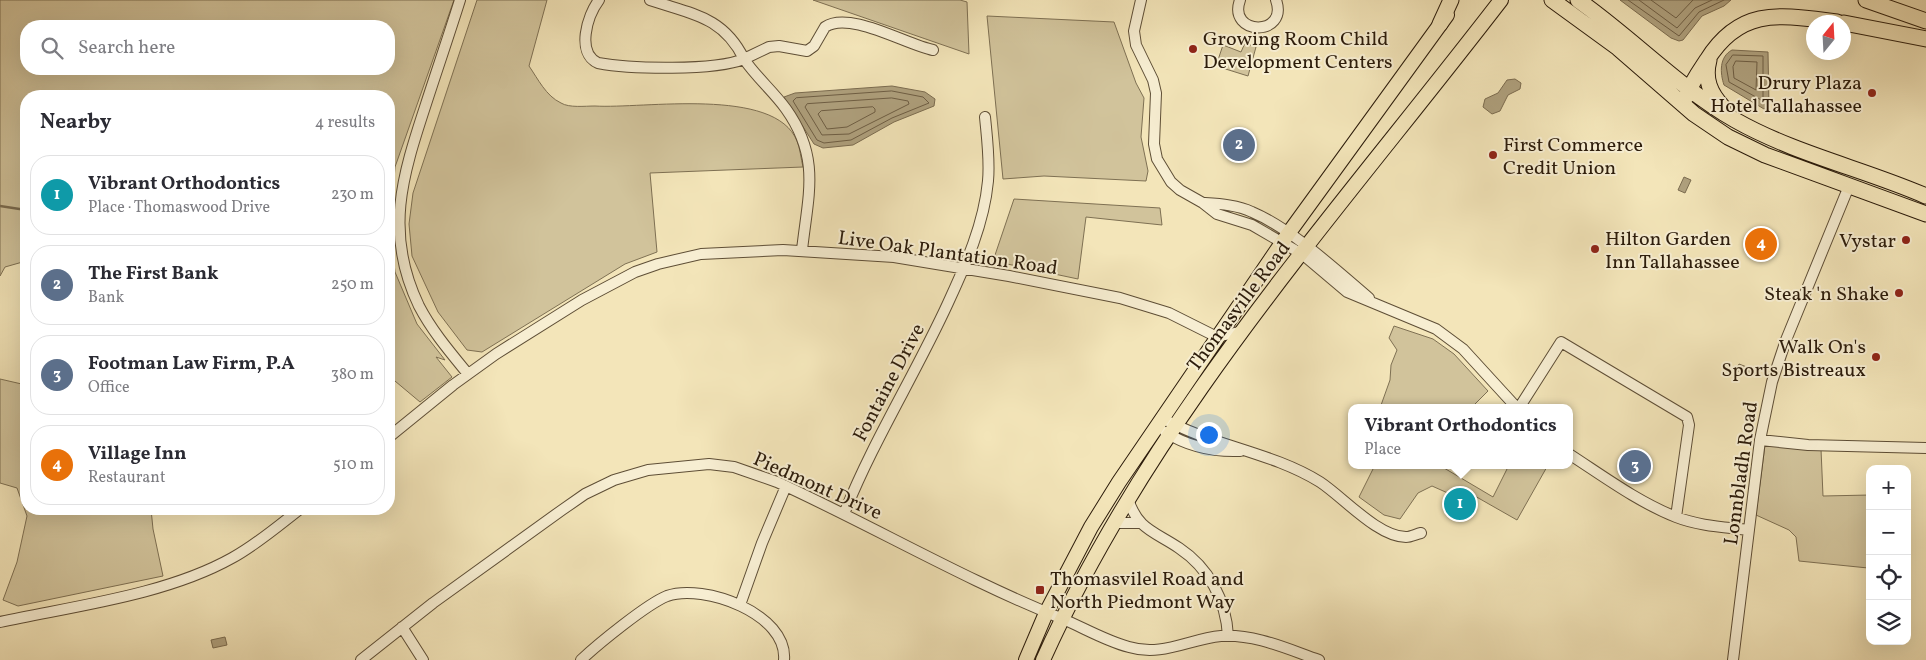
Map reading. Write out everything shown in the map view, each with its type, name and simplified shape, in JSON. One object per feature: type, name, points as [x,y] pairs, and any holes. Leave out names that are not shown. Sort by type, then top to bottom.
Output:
[{"type":"highway","points":[[1440,24],[1451,0]]},
{"type":"highway","points":[[1552,0],[1618,48],[1683,105],[1716,130],[1753,150],[1926,214]]},
{"type":"highway","points":[[1578,0],[1690,89],[1736,120],[1778,141],[1926,196]]},
{"type":"highway","points":[[1866,0],[1926,21]]},
{"type":"highway","points":[[1683,105],[1712,51],[1732,31],[1760,18],[1791,16],[1806,18]]},
{"type":"highway","points":[[1851,25],[1926,39]]},
{"type":"highway","points":[[1712,51],[1707,69],[1708,84],[1717,100],[1736,120]]},
{"type":"highway","points":[[1902,186],[1926,191]]},
{"type":"main road","name":"Thomasville Road","points":[[1026,660],[1046,613],[1099,514],[1159,422],[1285,239],[1458,0]]},
{"type":"main road","name":"Thomasville Road","points":[[1043,660],[1062,619],[1128,499],[1217,366],[1500,0]]},
{"type":"main road","points":[[1099,514],[1115,523]]},
{"type":"street","points":[[460,0],[403,178],[399,230],[406,273],[420,307],[439,339],[468,374]]},
{"type":"street","points":[[599,0],[589,23],[585,46],[589,57],[598,63],[682,67],[729,64],[774,47],[807,51],[814,46],[825,27],[842,23],[872,29],[933,50]]},
{"type":"street","points":[[650,0],[717,24],[731,38],[744,59],[786,109],[795,123],[808,151],[810,173],[802,250]]},
{"type":"street","points":[[1141,0],[1134,31],[1136,45],[1153,80],[1156,93],[1154,144],[1157,159],[1171,182],[1180,190],[1204,203],[1252,211],[1285,239],[1305,251],[1347,292],[1422,322],[1450,338],[1470,355],[1514,404]]},
{"type":"street","points":[[1238,0],[1238,10],[1242,21],[1248,26],[1258,28],[1267,26],[1275,19],[1278,10],[1276,0]]},
{"type":"street","name":"Fontaine Drive","points":[[844,514],[863,468],[933,336],[964,268],[978,231],[988,181],[988,153],[984,117]]},
{"type":"street","name":"Lonnbladh Road","points":[[1733,660],[1760,440],[1772,382],[1786,340],[1849,186]]},
{"type":"street","name":"Live Oak Plantation Road","points":[[395,432],[468,374],[544,322],[635,272],[658,264],[702,254],[739,251],[802,250],[894,257],[964,268],[1091,291],[1148,306],[1190,322],[1216,337]]},
{"type":"street","points":[[1217,366],[1219,353],[1216,337],[1243,331]]},
{"type":"street","points":[[1521,404],[1561,342],[1687,417],[1689,425],[1676,517]]},
{"type":"street","points":[[1159,422],[1221,452],[1240,451],[1280,463],[1311,477],[1341,496],[1365,517],[1390,532],[1407,537],[1421,533]]},
{"type":"street","points":[[1760,440],[1808,445],[1926,448]]},
{"type":"street","points":[[1573,457],[1631,493],[1676,517],[1691,522],[1748,530]]},
{"type":"street","name":"Piedmont Drive","points":[[361,660],[402,627],[585,494],[614,480],[648,470],[709,464],[734,467],[786,486],[1046,613],[1119,644],[1140,650],[1166,650],[1208,638],[1228,636],[1264,641],[1319,660]]},
{"type":"street","points":[[740,605],[762,543],[786,486]]},
{"type":"street","points":[[1128,499],[1134,515],[1140,523],[1187,554],[1207,574],[1220,595],[1228,636]]},
{"type":"street","points":[[0,622],[140,591],[190,577],[214,567],[250,547],[292,515]]},
{"type":"street","points":[[1115,523],[1140,523]]},
{"type":"street","points":[[581,660],[648,608],[667,596],[686,593],[740,605],[775,630],[782,642],[784,660]]},
{"type":"street","points":[[402,627],[423,660]]},
{"type":"shaded area","points":[[0,0],[454,0],[395,167],[395,90],[20,90],[20,263],[5,267],[0,276]]},
{"type":"shaded area","points":[[477,0],[547,0],[529,66],[547,92],[561,103],[568,106],[706,104],[736,107],[763,113],[784,124],[797,141],[803,167],[650,173],[657,252],[625,264],[482,352],[467,350],[438,312],[412,256],[409,224],[413,193]]},
{"type":"shaded area","points":[[813,0],[960,0],[967,2],[969,54]]},
{"type":"shaded area","points":[[987,16],[1114,22],[1136,83],[1144,98],[1141,137],[1148,171],[1146,181],[1044,176],[1003,179]]},
{"type":"shaded area","points":[[1245,43],[1256,47],[1248,76],[1216,66],[1223,45],[1241,52]]},
{"type":"shaded area","points":[[1014,199],[1160,208],[1162,225],[1086,217],[1078,279],[993,261]]},
{"type":"shaded area","points":[[395,272],[417,324],[445,360],[436,357],[452,377],[420,402],[395,381]]},
{"type":"shaded area","points":[[1394,326],[1433,339],[1454,354],[1488,391],[1475,404],[1381,404],[1390,380],[1391,365],[1397,350],[1389,338]]},
{"type":"shaded area","points":[[0,379],[20,384],[20,496],[17,488],[0,483]]},
{"type":"shaded area","points":[[1765,445],[1821,449],[1823,496],[1866,495],[1866,568],[1799,561],[1796,537],[1789,530],[1756,515]]},
{"type":"shaded area","points":[[1373,469],[1446,469],[1493,497],[1507,469],[1546,469],[1517,520],[1459,487],[1450,494],[1432,486],[1418,493],[1400,519],[1384,515],[1359,497]]},
{"type":"shaded area","points":[[152,515],[163,576],[18,606],[3,600],[17,562],[27,516]]},
{"type":"water","points":[[1620,0],[1731,0],[1724,6],[1702,16],[1683,40],[1679,41],[1671,38]]},
{"type":"water","points":[[1732,50],[1768,52],[1769,108],[1764,109],[1724,85],[1722,75],[1723,61]]},
{"type":"water","points":[[1515,79],[1521,83],[1520,89],[1508,95],[1500,111],[1492,114],[1483,107],[1485,99],[1498,93],[1507,80]]},
{"type":"water","points":[[892,86],[925,92],[935,99],[934,106],[894,122],[853,145],[823,148],[814,144],[784,97],[795,93]]},
{"type":"water","points":[[1684,177],[1691,180],[1685,193],[1678,190]]},
{"type":"water","points":[[1739,364],[1752,369],[1749,376],[1736,370]]},
{"type":"water","points":[[225,637],[227,645],[213,648],[211,640]]},
{"type":"waterway","points":[[0,206],[20,209]]},
{"type":"place","name":"Growing Room Child Development Centers","points":[[1193,49]]},
{"type":"place","name":"Drury Plaza Hotel Tallahassee","points":[[1872,93]]},
{"type":"place","name":"The First Bank","points":[[1239,145]]},
{"type":"place","name":"First Commerce Credit Union","points":[[1493,155]]},
{"type":"place","name":"Vystar","points":[[1906,240]]},
{"type":"place","name":"Village Inn","points":[[1761,244]]},
{"type":"place","name":"Hilton Garden Inn Tallahassee","points":[[1595,249]]},
{"type":"place","name":"Steak 'n Shake","points":[[1899,293]]},
{"type":"place","name":"Walk On's Sports Bistreaux","points":[[1876,357]]},
{"type":"place","name":"Footman Law Firm, P.A","points":[[1635,466]]},
{"type":"place","name":"Vibrant Orthodontics","points":[[1460,504]]},
{"type":"place","name":"Thomasvilel Road and North Piedmont Way","points":[[1040,590]]}]
